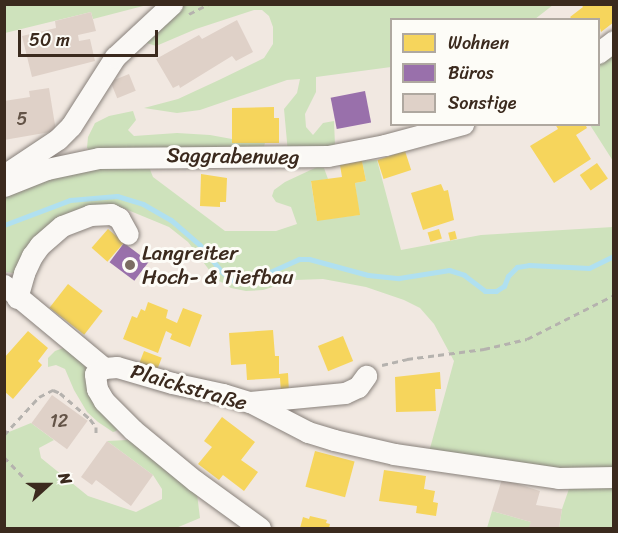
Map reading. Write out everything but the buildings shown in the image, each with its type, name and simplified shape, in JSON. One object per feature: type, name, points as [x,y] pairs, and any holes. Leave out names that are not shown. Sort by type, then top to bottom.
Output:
[{"type":"street","points":[[4,175],[58,139],[71,126],[115,57],[172,4]]},
{"type":"street","points":[[600,52],[614,41]]},
{"type":"street","name":"Saggrabenweg","points":[[4,186],[47,169],[99,158],[328,156],[384,146],[456,126]]},
{"type":"street","points":[[104,368],[11,292],[39,245],[62,226],[90,215],[111,214],[119,218],[128,234]]},
{"type":"street","name":"Plaickstraße","points":[[260,528],[186,474],[112,410],[100,395],[95,374],[104,368],[117,367],[250,402],[308,432],[394,453],[558,478],[614,477]]},
{"type":"street","points":[[250,402],[345,393],[358,387],[366,376]]},
{"type":"path","points":[[366,376],[378,366],[389,363],[484,349],[527,339],[614,294]]},
{"type":"path","points":[[4,435],[39,397],[53,390],[60,393],[90,419],[96,427],[96,435]]},
{"type":"path","points":[[4,457],[24,478]]},
{"type":"green space","points":[[5,4],[147,5],[93,19],[91,12],[5,33]]},
{"type":"green space","points":[[179,5],[553,5],[536,18],[390,18],[390,67],[316,77],[316,92],[305,114],[306,127],[313,135],[323,123],[334,121],[335,145],[288,153],[284,109],[297,93],[300,79],[287,80],[200,110],[177,113],[144,108],[178,99],[264,58],[273,44],[273,27],[269,16],[262,10],[254,10],[196,29],[156,46],[141,41]]},
{"type":"green space","points":[[613,51],[613,161],[591,126],[600,126],[600,63]]},
{"type":"green space","points":[[133,111],[136,120],[128,130],[134,136],[177,133],[210,135],[232,139],[233,143],[265,143],[263,150],[92,152],[87,148],[88,137],[95,123],[109,116]]},
{"type":"green space","points":[[377,160],[401,250],[481,235],[613,227],[613,471],[564,471],[429,452],[454,361],[434,324],[420,308],[366,287],[323,279],[295,280],[263,290],[246,291],[231,288],[216,279],[188,242],[169,227],[123,208],[98,207],[14,273],[4,272],[4,198],[69,172],[147,162],[153,177],[225,231],[276,231],[297,224],[291,207],[276,202],[272,196],[274,190],[285,182],[317,167],[324,168],[328,179],[311,182],[317,220],[359,215],[355,183],[366,181],[362,161]]},
{"type":"green space","points":[[66,347],[82,361],[118,429],[116,431],[113,432],[87,412],[65,369],[56,365],[48,367],[48,358],[55,351]]},
{"type":"green space","points":[[31,423],[54,440],[39,448],[41,458],[88,496],[136,512],[162,499],[162,489],[153,475],[107,441],[127,440],[134,443],[197,494],[200,518],[176,528],[5,528],[4,434]]},
{"type":"green space","points":[[613,485],[613,528],[559,528],[562,509],[570,486]]},
{"type":"green space","points":[[492,511],[531,522],[530,527],[541,528],[487,528]]},
{"type":"waterway","points":[[4,225],[70,200],[117,196],[143,204],[171,220],[200,245],[222,272],[232,280],[261,276],[299,259],[309,259],[368,275],[399,278],[449,270],[464,275],[485,291],[496,291],[504,286],[508,276],[517,267],[529,265],[589,268],[614,256]]},
{"type":"place","name":"Langreiter Hoch- & Tiefbau","points":[[130,265]]}]
